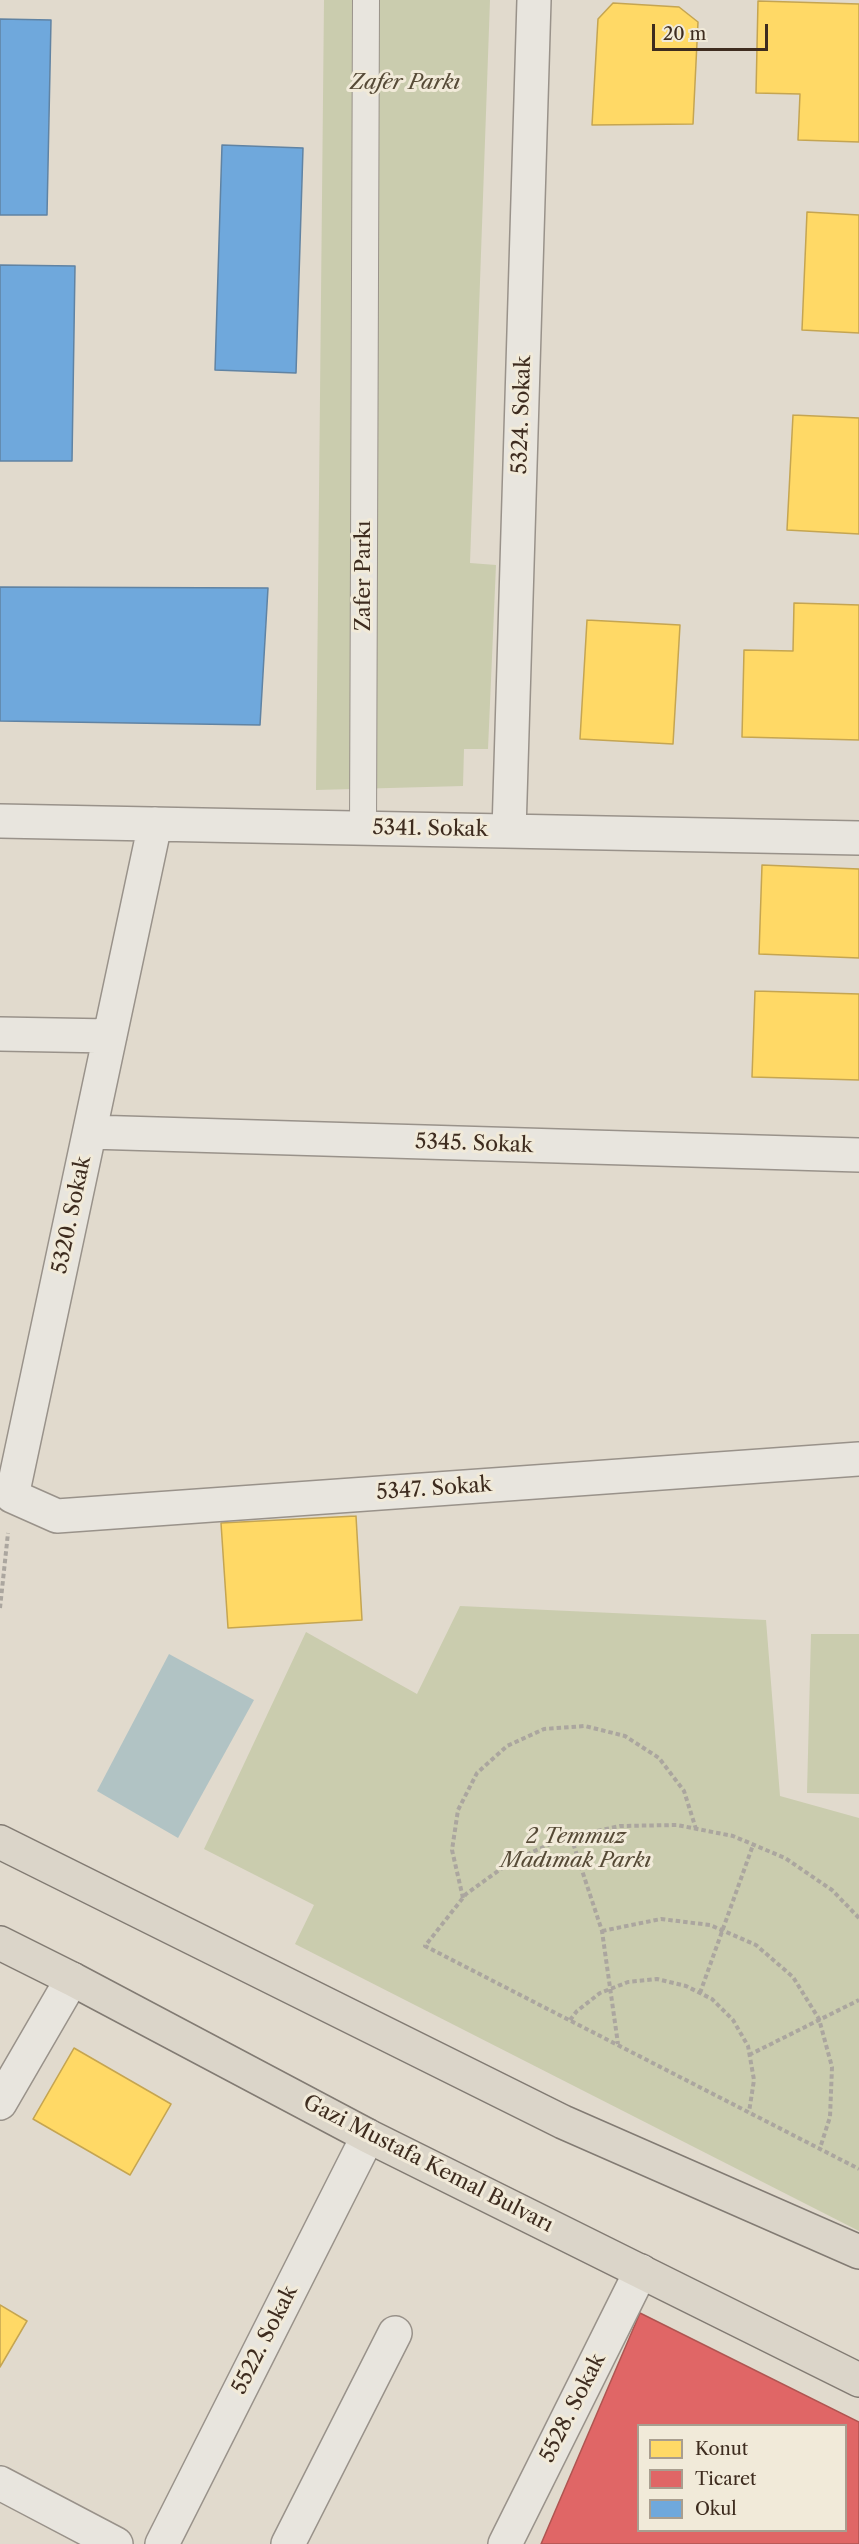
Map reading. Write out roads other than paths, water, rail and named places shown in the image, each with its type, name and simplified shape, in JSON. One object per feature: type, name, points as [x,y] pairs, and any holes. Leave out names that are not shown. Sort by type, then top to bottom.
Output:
[{"type":"highway","points":[[0,1842],[563,2122],[859,2252]]},
{"type":"highway","name":"Gazi Mustafa Kemal Bulvarı","points":[[0,1943],[72,1978],[368,2136],[859,2380]]},
{"type":"street","name":"Zafer Parkı","points":[[363,828],[366,0]]},
{"type":"street","name":"5324. Sokak","points":[[509,831],[534,0]]},
{"type":"street","name":"5341. Sokak","points":[[0,821],[859,838]]},
{"type":"street","name":"5320. Sokak","points":[[12,1496],[155,824]]},
{"type":"street","points":[[0,1034],[110,1036]]},
{"type":"street","name":"5345. Sokak","points":[[90,1132],[859,1155]]},
{"type":"street","name":"5347. Sokak","points":[[12,1496],[57,1516],[859,1459]]},
{"type":"street","points":[[0,2103],[72,1978]]},
{"type":"street","name":"5522. Sokak","points":[[162,2544],[368,2136]]},
{"type":"street","name":"5528. Sokak","points":[[505,2544],[641,2271]]},
{"type":"street","points":[[288,2544],[395,2333]]},
{"type":"street","points":[[0,2483],[116,2544]]},
{"type":"park label","name":"2 Temmuz Madımak Parkı","points":[[576,1849]]}]
